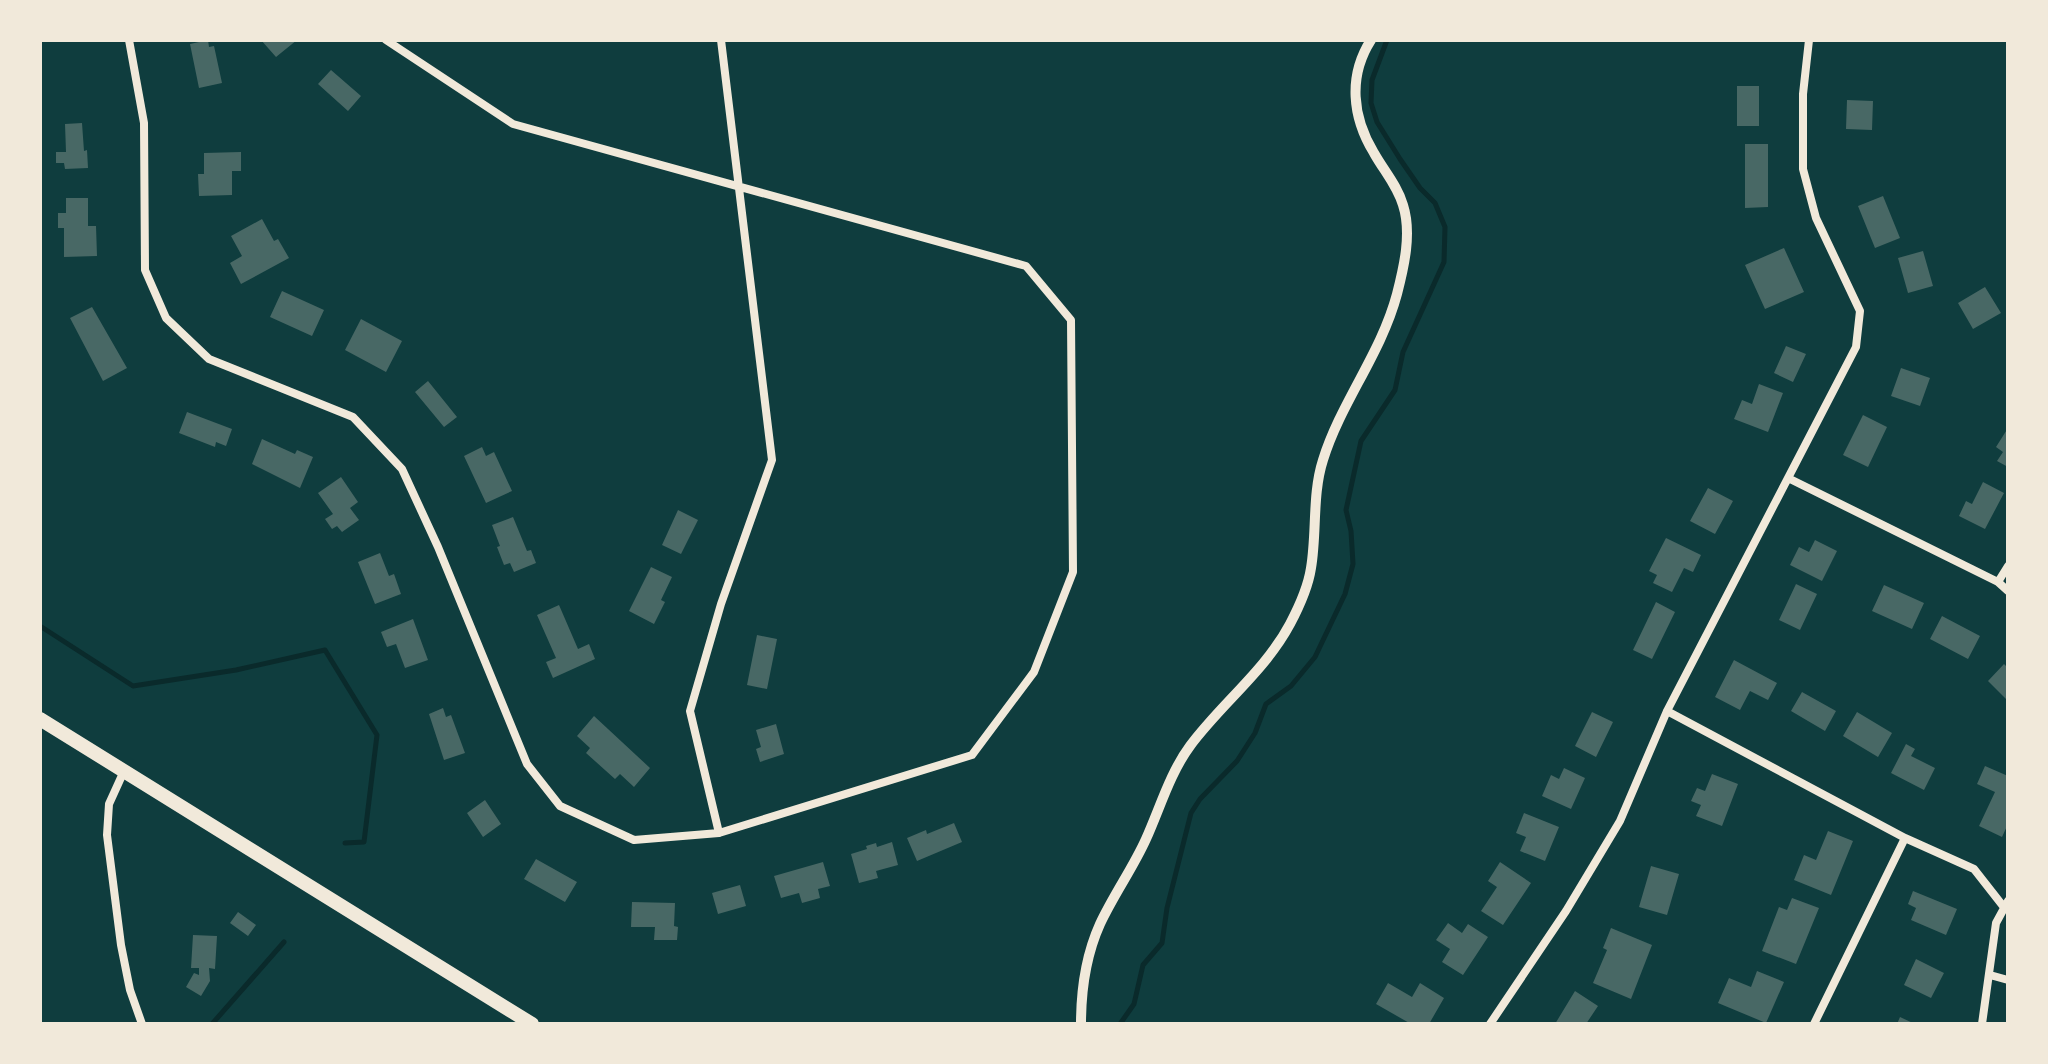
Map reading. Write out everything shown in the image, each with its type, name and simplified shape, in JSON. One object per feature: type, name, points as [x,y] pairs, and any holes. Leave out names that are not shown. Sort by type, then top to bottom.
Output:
[{"type":"highway","points":[[40,719],[532,1024]]},
{"type":"street","points":[[129,40],[144,123],[145,270],[166,318],[209,359],[353,417],[402,469],[438,547],[527,764],[560,806],[634,840],[719,833],[972,755],[1034,672],[1073,572],[1071,320],[1026,266],[513,124],[386,40]]},
{"type":"street","points":[[719,833],[690,711],[721,604],[772,460],[721,40]]},
{"type":"street","points":[[1081,1024],[1084,979],[1094,941],[1188,749],[1266,658],[1288,628],[1302,601],[1311,569],[1322,462],[1375,353],[1396,296],[1406,249],[1404,207],[1396,184],[1359,127],[1354,92],[1360,57],[1371,40]]},
{"type":"street","points":[[1490,1024],[1566,911],[1620,821],[1667,711],[1856,347],[1860,311],[1816,218],[1803,169],[1803,94],[1809,40]]},
{"type":"street","points":[[1788,478],[1998,582],[2008,591]]},
{"type":"street","points":[[1998,582],[2008,566]]},
{"type":"street","points":[[1667,711],[1905,838],[1974,869],[2006,904],[1996,923],[1982,1024]]},
{"type":"street","points":[[124,771],[109,804],[107,835],[121,945],[130,990],[142,1024]]},
{"type":"street","points":[[1814,1024],[1905,838]]},
{"type":"street","points":[[1990,975],[2008,980]]},
{"type":"building","points":[[208,40],[209,47],[214,46],[222,83],[199,88],[190,44]]},
{"type":"building","points":[[261,40],[297,40],[276,57]]},
{"type":"building","points":[[331,70],[361,96],[348,111],[318,84]]},
{"type":"building","points":[[1737,86],[1759,86],[1759,126],[1737,126]]},
{"type":"building","points":[[1847,100],[1873,101],[1872,130],[1846,129]]},
{"type":"building","points":[[82,123],[88,168],[65,169],[64,163],[56,163],[56,152],[66,152],[65,124]]},
{"type":"building","points":[[1745,144],[1768,144],[1768,207],[1745,208]]},
{"type":"building","points":[[241,152],[241,171],[232,171],[232,195],[199,196],[198,174],[204,174],[204,153]]},
{"type":"building","points":[[1883,196],[1900,238],[1875,248],[1858,206]]},
{"type":"building","points":[[66,198],[88,198],[88,226],[96,226],[97,256],[64,257],[64,228],[58,228],[58,213],[66,213]]},
{"type":"building","points":[[262,219],[274,241],[278,239],[289,258],[241,284],[230,263],[242,256],[231,236]]},
{"type":"building","points":[[1784,248],[1804,292],[1765,309],[1745,265]]},
{"type":"building","points":[[1923,251],[1933,286],[1908,293],[1898,258]]},
{"type":"building","points":[[1985,287],[2001,313],[1973,329],[1958,303]]},
{"type":"building","points":[[282,291],[324,310],[312,336],[270,317]]},
{"type":"building","points":[[92,307],[127,368],[103,381],[70,318]]},
{"type":"building","points":[[361,319],[402,341],[386,372],[345,350]]},
{"type":"building","points":[[1786,346],[1806,354],[1793,382],[1774,373]]},
{"type":"building","points":[[1901,368],[1930,378],[1920,406],[1891,396]]},
{"type":"building","points":[[428,381],[457,417],[444,427],[415,392]]},
{"type":"building","points":[[1759,384],[1783,393],[1768,432],[1734,419],[1742,400],[1752,404]]},
{"type":"building","points":[[187,412],[232,429],[226,446],[216,442],[215,447],[179,433]]},
{"type":"building","points":[[1863,415],[1887,427],[1868,467],[1843,455]]},
{"type":"building","points":[[2008,428],[2008,467],[1997,461],[2003,452],[1996,447]]},
{"type":"building","points":[[262,439],[295,454],[297,450],[313,457],[300,488],[252,464]]},
{"type":"building","points":[[482,447],[486,456],[494,452],[512,491],[486,503],[464,456]]},
{"type":"building","points":[[341,477],[358,502],[350,508],[359,520],[342,532],[337,526],[332,529],[325,519],[333,514],[318,493]]},
{"type":"building","points":[[1983,482],[2004,493],[1985,529],[1959,516],[1966,501],[1972,504]]},
{"type":"building","points":[[1708,488],[1733,501],[1715,534],[1690,521]]},
{"type":"building","points":[[678,510],[698,520],[681,554],[662,545]]},
{"type":"building","points":[[513,517],[527,551],[531,550],[536,563],[514,572],[510,563],[504,565],[492,525]]},
{"type":"building","points":[[1666,538],[1701,555],[1693,572],[1684,568],[1672,592],[1653,583],[1657,575],[1649,571]]},
{"type":"building","points":[[1815,540],[1837,551],[1822,581],[1790,565],[1799,547],[1809,552]]},
{"type":"building","points":[[380,553],[389,576],[394,574],[401,594],[375,604],[358,562]]},
{"type":"building","points":[[651,567],[672,577],[661,600],[665,602],[654,624],[629,611]]},
{"type":"building","points":[[1796,584],[1817,594],[1800,630],[1779,620]]},
{"type":"building","points":[[1884,585],[1924,603],[1912,629],[1872,611]]},
{"type":"building","points":[[1656,602],[1675,612],[1652,659],[1633,650]]},
{"type":"building","points":[[559,605],[578,649],[589,644],[595,659],[553,678],[546,662],[556,658],[537,615]]},
{"type":"building","points":[[1942,616],[1980,636],[1968,659],[1930,639]]},
{"type":"building","points":[[413,619],[428,660],[405,668],[396,644],[387,647],[381,632]]},
{"type":"building","points":[[757,635],[777,639],[767,689],[747,685]]},
{"type":"building","points":[[1734,660],[1777,683],[1768,700],[1750,691],[1740,710],[1715,697]]},
{"type":"building","points":[[2004,664],[2008,668],[2008,701],[1988,681]]},
{"type":"building","points":[[1802,692],[1836,711],[1825,731],[1791,711]]},
{"type":"building","points":[[443,708],[446,717],[451,715],[465,753],[444,760],[429,714]]},
{"type":"building","points":[[1592,712],[1613,722],[1596,757],[1575,746]]},
{"type":"building","points":[[1857,712],[1892,733],[1878,757],[1843,736]]},
{"type":"building","points":[[594,716],[650,768],[634,787],[620,774],[615,779],[586,753],[590,748],[577,736]]},
{"type":"building","points":[[776,724],[784,754],[760,762],[756,749],[761,747],[756,730]]},
{"type":"building","points":[[1906,744],[1915,749],[1911,756],[1935,768],[1924,790],[1891,773]]},
{"type":"building","points":[[1985,766],[2008,776],[2008,824],[2002,837],[1979,826],[1995,792],[1977,784]]},
{"type":"building","points":[[1564,768],[1585,778],[1571,809],[1542,796],[1551,775],[1559,779]]},
{"type":"building","points":[[1712,774],[1738,784],[1722,826],[1696,816],[1701,805],[1691,801],[1697,788],[1705,791]]},
{"type":"building","points":[[485,800],[501,824],[483,837],[467,813]]},
{"type":"building","points":[[1524,813],[1559,827],[1545,861],[1520,851],[1526,837],[1516,833]]},
{"type":"building","points":[[954,823],[962,842],[917,861],[907,838]]},
{"type":"building","points":[[1828,831],[1853,841],[1831,895],[1794,880],[1804,855],[1816,860]]},
{"type":"building","points":[[892,842],[898,865],[876,871],[878,878],[859,883],[851,854],[876,843],[877,847]]},
{"type":"building","points":[[536,859],[577,882],[565,902],[524,879]]},
{"type":"building","points":[[823,862],[830,886],[818,889],[820,898],[802,903],[799,893],[781,898],[774,876]]},
{"type":"building","points":[[1500,862],[1531,883],[1503,925],[1481,911],[1497,887],[1488,881]]},
{"type":"building","points":[[1651,866],[1679,874],[1667,915],[1639,907]]},
{"type":"building","points":[[740,885],[746,906],[718,914],[712,893]]},
{"type":"building","points":[[1913,891],[1957,909],[1946,935],[1911,920],[1916,908],[1908,904]]},
{"type":"building","points":[[1792,898],[1819,908],[1796,964],[1762,951],[1779,907],[1787,910]]},
{"type":"building","points":[[632,902],[675,903],[677,940],[654,940],[655,927],[631,927]]},
{"type":"building","points":[[238,912],[256,925],[248,936],[230,923]]},
{"type":"building","points":[[1448,923],[1462,933],[1468,924],[1488,937],[1463,975],[1442,962],[1450,949],[1436,940]]},
{"type":"building","points":[[1611,928],[1652,945],[1631,999],[1593,983],[1607,950],[1603,948]]},
{"type":"building","points":[[193,935],[217,936],[215,969],[209,968],[210,981],[201,996],[186,987],[194,973],[199,975],[199,968],[191,968]]},
{"type":"building","points":[[1916,959],[1944,973],[1931,998],[1904,985]]},
{"type":"building","points":[[1757,971],[1784,982],[1766,1023],[1718,1003],[1729,978],[1751,987]]},
{"type":"building","points":[[1388,983],[1412,997],[1420,983],[1444,998],[1429,1024],[1411,1024],[1376,1004]]},
{"type":"building","points":[[1575,991],[1598,1006],[1586,1024],[1555,1024]]},
{"type":"building","points":[[1900,1017],[1915,1024],[1897,1024]]},
{"type":"waterway","points":[[1120,1024],[1134,1004],[1143,965],[1162,943],[1167,908],[1191,813],[1200,799],[1237,761],[1255,733],[1266,704],[1291,686],[1315,657],[1345,594],[1353,564],[1346,510],[1361,441],[1395,390],[1403,352],[1444,262],[1445,227],[1435,203],[1420,188],[1400,159],[1377,122],[1371,103],[1372,80],[1387,40]]},
{"type":"waterway","points":[[40,626],[133,686],[236,670],[325,650],[377,735],[364,842],[345,843]]},
{"type":"waterway","points":[[212,1024],[284,942]]}]
